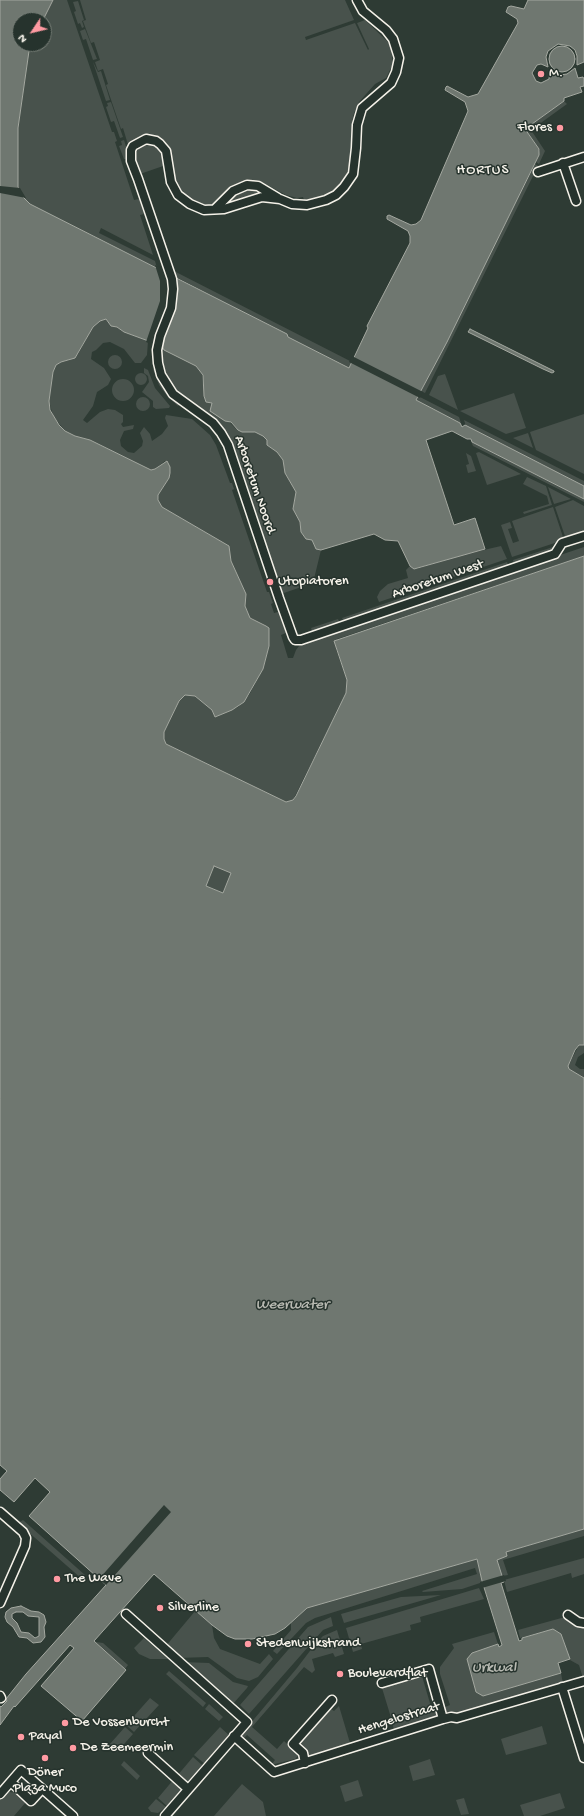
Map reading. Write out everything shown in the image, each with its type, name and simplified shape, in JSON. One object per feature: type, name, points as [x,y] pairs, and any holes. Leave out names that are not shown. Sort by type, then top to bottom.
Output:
[{"type":"street","points":[[215,209],[224,209],[262,197],[292,204],[314,204],[331,198],[344,187],[350,179],[354,168],[357,125],[362,108],[391,83],[396,72],[399,58],[394,39],[386,30],[363,11],[357,0]]},
{"type":"street","name":"Arboretum Noord","points":[[215,209],[204,210],[197,208],[178,194],[171,182],[166,151],[156,141],[146,139],[133,146],[130,155],[133,168],[169,270],[173,289],[169,314],[158,342],[157,356],[161,375],[168,388],[178,398],[202,414],[212,423],[221,433],[228,445],[279,598],[293,637],[296,640]]},
{"type":"street","points":[[538,172],[584,156]]},
{"type":"street","points":[[563,163],[576,201]]},
{"type":"street","points":[[215,209],[233,191],[246,185],[258,186],[280,200]]},
{"type":"street","name":"Arboretum West","points":[[296,640],[301,640],[555,554],[562,544],[584,536]]},
{"type":"street","points":[[0,1512],[23,1532],[26,1538],[25,1546],[0,1602]]},
{"type":"street","points":[[126,1614],[247,1722],[165,1816]]},
{"type":"street","points":[[568,1615],[584,1624]]},
{"type":"street","points":[[382,1683],[428,1670],[443,1719]]},
{"type":"street","name":"Hengelostraat","points":[[234,1736],[274,1772],[443,1719],[451,1717],[457,1718],[584,1681]]},
{"type":"street","points":[[562,1687],[584,1758]]},
{"type":"street","points":[[305,1763],[303,1753],[293,1744],[332,1700]]},
{"type":"street","points":[[148,1753],[188,1789]]},
{"type":"street","points":[[0,1794],[21,1770],[73,1816]]},
{"type":"street","points":[[10,1782],[32,1801],[42,1789]]},
{"type":"shaded area","points":[[53,0],[67,0],[112,132],[114,132],[117,141],[115,142],[134,200],[139,199],[144,214],[140,215],[153,255],[101,228],[99,233],[155,261],[157,268],[30,204],[23,197],[18,187],[18,128],[28,55],[29,52],[52,52],[52,12],[47,12]]},
{"type":"shaded area","points":[[80,0],[345,0],[354,20],[305,37],[306,40],[355,23],[368,50],[369,49],[357,23],[365,20],[388,42],[391,48],[393,64],[386,78],[375,84],[359,102],[354,113],[352,121],[354,125],[350,172],[347,179],[330,196],[305,203],[303,197],[297,198],[286,195],[258,180],[213,205],[204,207],[184,197],[175,184],[168,150],[141,137],[135,140],[129,148],[123,128],[121,129],[106,85],[108,84],[103,69],[98,71],[95,62],[100,60],[94,42],[91,43],[83,21],[86,20]]},
{"type":"shaded area","points":[[78,1],[84,20],[82,21],[84,27],[82,28],[80,23],[78,24],[74,12],[76,11],[73,2]]},
{"type":"shaded area","points":[[85,29],[97,59],[93,60],[86,39],[83,40],[80,31]]},
{"type":"shaded area","points":[[93,62],[98,72],[101,71],[110,100],[106,101]]},
{"type":"shaded area","points":[[564,101],[567,104],[531,130],[545,151],[539,164],[536,162],[540,150],[525,129]]},
{"type":"shaded area","points":[[111,102],[123,137],[120,138],[114,121],[111,122],[106,107],[108,106],[107,103]]},
{"type":"shaded area","points":[[124,140],[136,179],[133,180],[126,159],[124,159],[119,146],[122,145],[121,141]]},
{"type":"shaded area","points":[[152,142],[163,150],[166,165],[140,174],[135,165],[134,150],[141,143]]},
{"type":"shaded area","points":[[535,164],[538,166],[425,393],[421,391]]},
{"type":"shaded area","points":[[257,188],[260,195],[220,207],[232,195],[242,189]]},
{"type":"shaded area","points":[[172,270],[352,362],[349,368],[174,276]]},
{"type":"shaded area","points":[[106,319],[111,326],[117,327],[124,332],[148,341],[147,355],[141,363],[135,363],[124,349],[110,342],[103,343],[92,352],[91,359],[104,368],[111,379],[108,385],[97,392],[93,406],[83,420],[87,423],[100,412],[108,409],[115,410],[123,415],[123,422],[121,424],[123,427],[134,425],[133,429],[124,431],[120,440],[121,446],[128,452],[134,453],[142,446],[143,441],[140,433],[144,427],[150,434],[152,441],[162,434],[168,426],[165,418],[166,415],[192,419],[210,435],[216,445],[230,483],[232,483],[234,489],[232,490],[267,592],[269,592],[273,603],[271,604],[274,613],[278,612],[286,633],[281,635],[288,658],[293,658],[296,650],[302,642],[584,547],[584,556],[337,639],[336,649],[347,680],[346,694],[293,800],[286,802],[166,744],[164,732],[179,701],[185,695],[195,696],[212,710],[215,717],[238,707],[249,695],[263,669],[269,646],[269,634],[266,626],[250,618],[245,606],[246,594],[231,561],[229,546],[162,507],[159,503],[158,495],[169,478],[165,461],[155,469],[151,470],[90,440],[75,436],[65,431],[53,416],[49,401],[53,372],[56,365],[70,360],[78,354],[93,327],[100,321]]},
{"type":"shaded area","points":[[161,346],[196,366],[202,373],[206,402],[212,403],[235,428],[242,432],[254,432],[263,435],[267,440],[267,445],[277,452],[283,460],[285,473],[296,492],[293,509],[300,522],[302,534],[306,538],[312,540],[316,549],[321,550],[313,583],[281,594],[230,444],[179,397],[165,377],[160,360]]},
{"type":"shaded area","points":[[112,355],[118,355],[122,359],[122,365],[118,369],[112,369],[108,365],[108,359]]},
{"type":"shaded area","points":[[144,368],[148,370],[155,388],[170,406],[169,408],[156,409],[153,407],[153,401],[142,392],[149,382],[148,376],[144,373]]},
{"type":"shaded area","points":[[156,368],[180,404],[178,406],[168,397],[159,385],[153,369]]},
{"type":"shaded area","points":[[139,373],[143,373],[147,379],[143,385],[139,385],[135,381],[135,377]]},
{"type":"shaded area","points":[[445,374],[458,410],[429,395],[438,376]]},
{"type":"shaded area","points":[[123,379],[131,382],[134,390],[131,398],[123,401],[115,398],[112,390],[115,382]]},
{"type":"shaded area","points":[[514,393],[526,428],[506,434],[460,411]]},
{"type":"shaded area","points":[[418,396],[459,417],[462,426],[460,423],[416,400]]},
{"type":"shaded area","points":[[140,397],[146,397],[150,401],[150,407],[146,411],[140,411],[136,407],[136,401]]},
{"type":"shaded area","points":[[584,414],[584,474],[536,450],[530,432]]},
{"type":"shaded area","points":[[464,420],[584,481],[584,486],[466,426]]},
{"type":"shaded area","points":[[528,433],[533,448],[513,438]]},
{"type":"shaded area","points":[[470,439],[472,442],[584,499],[584,502],[473,446]]},
{"type":"shaded area","points":[[479,452],[521,474],[487,485],[476,453]]},
{"type":"shaded area","points":[[466,453],[471,456],[476,471],[468,473],[466,465],[469,464]]},
{"type":"shaded area","points":[[527,477],[546,486],[552,505],[524,514],[523,512],[549,504],[547,496],[523,484]]},
{"type":"shaded area","points":[[548,487],[571,499],[554,504]]},
{"type":"shaded area","points":[[573,500],[584,506],[584,533],[566,539],[555,507]]},
{"type":"shaded area","points":[[553,507],[564,540],[512,557],[501,525],[510,522],[512,528],[508,529],[513,543],[519,541],[512,521]]},
{"type":"shaded area","points":[[501,546],[507,559],[379,602],[377,597],[380,591],[388,584],[408,578],[406,570],[410,566],[416,569],[462,555]]},
{"type":"shaded area","points":[[556,546],[552,552],[514,565],[513,560]]},
{"type":"shaded area","points":[[507,562],[509,567],[344,622],[342,618]]},
{"type":"shaded area","points":[[338,619],[340,624],[313,633],[311,628]]},
{"type":"shaded area","points":[[214,865],[231,873],[223,893],[206,886]]},
{"type":"shaded area","points":[[579,1045],[584,1045],[584,1053],[578,1057],[575,1065],[580,1069],[584,1069],[584,1078],[569,1069],[568,1066]]},
{"type":"shaded area","points":[[23,1520],[85,1575],[82,1579],[18,1523]]},
{"type":"shaded area","points":[[584,1529],[584,1536],[503,1560],[508,1575],[502,1576],[497,1559],[507,1556],[506,1552]]},
{"type":"shaded area","points":[[584,1558],[584,1574],[572,1578],[571,1573],[507,1592],[504,1580]]},
{"type":"shaded area","points":[[477,1559],[482,1581],[480,1583],[462,1589],[422,1591],[477,1574],[475,1568],[315,1618],[306,1623],[277,1654],[273,1651],[291,1630],[291,1623],[307,1608]]},
{"type":"shaded area","points":[[479,1588],[484,1599],[420,1617],[421,1622],[410,1625],[411,1630],[361,1644],[362,1649],[353,1652],[346,1628]]},
{"type":"shaded area","points":[[441,1595],[344,1623],[341,1614],[401,1597]]},
{"type":"shaded area","points":[[196,1610],[212,1625],[214,1638],[220,1649],[260,1664],[269,1654],[273,1659],[258,1677],[249,1681],[237,1678],[208,1657],[178,1658],[165,1647]]},
{"type":"shaded area","points":[[331,1617],[333,1626],[323,1630],[249,1714],[240,1705],[308,1627]]},
{"type":"shaded area","points":[[565,1617],[584,1626],[584,1678],[579,1665],[570,1660],[561,1634],[553,1629],[520,1638],[518,1630]]},
{"type":"shaded area","points":[[337,1630],[344,1654],[335,1657],[333,1653],[312,1659],[315,1670],[312,1673],[304,1667],[252,1727],[277,1749],[284,1741],[296,1752],[298,1756],[295,1759],[271,1765],[275,1760],[247,1735],[242,1740],[240,1737],[316,1643],[323,1636]]},
{"type":"shaded area","points":[[494,1632],[498,1644],[472,1653],[483,1696],[561,1673],[563,1684],[456,1715],[446,1716],[443,1708],[450,1705],[440,1674],[440,1667],[454,1648],[452,1644]]},
{"type":"shaded area","points":[[144,1638],[168,1659],[150,1659],[139,1654],[134,1648]]},
{"type":"shaded area","points":[[96,1642],[103,1643],[128,1665],[125,1669]]},
{"type":"shaded area","points":[[183,1662],[209,1663],[233,1682],[248,1686],[232,1705]]},
{"type":"shaded area","points":[[169,1671],[206,1703],[203,1707],[166,1674]]},
{"type":"shaded area","points":[[422,1676],[432,1710],[437,1709],[439,1712],[436,1718],[394,1730],[392,1722],[408,1716],[392,1721],[382,1688]]},
{"type":"shaded area","points":[[150,1698],[159,1705],[134,1732],[126,1725]]},
{"type":"shaded area","points":[[209,1704],[223,1717],[219,1721],[205,1709]]},
{"type":"shaded area","points":[[339,1706],[350,1743],[309,1756],[300,1747],[302,1741],[331,1709],[334,1711]]},
{"type":"shaded area","points":[[542,1726],[547,1744],[506,1755],[501,1739]]},
{"type":"shaded area","points":[[125,1727],[133,1734],[117,1752],[109,1745]]},
{"type":"shaded area","points":[[220,1727],[230,1736],[205,1764],[194,1755]]},
{"type":"shaded area","points":[[193,1757],[202,1765],[198,1770],[199,1771],[187,1783],[177,1776]]},
{"type":"shaded area","points":[[430,1759],[435,1775],[413,1781],[409,1766]]},
{"type":"shaded area","points":[[124,1761],[140,1776],[137,1780],[121,1765]]},
{"type":"shaded area","points":[[174,1779],[183,1790],[168,1807],[158,1798]]},
{"type":"shaded area","points":[[358,1780],[363,1796],[345,1802],[340,1786]]},
{"type":"shaded area","points":[[242,1784],[263,1802],[266,1816],[214,1816]]},
{"type":"shaded area","points":[[9,1792],[18,1793],[26,1800],[26,1802],[14,1816],[0,1816],[0,1798]]},
{"type":"shaded area","points":[[560,1793],[565,1808],[540,1816],[524,1816],[520,1805]]},
{"type":"shaded area","points":[[464,1798],[469,1814],[461,1815],[456,1800]]},
{"type":"shaded area","points":[[156,1799],[166,1807],[158,1813],[151,1812],[148,1808]]},
{"type":"water","name":"Weerwater","points":[[0,0],[53,0],[47,12],[12,12],[12,52],[29,52],[18,128],[18,187],[23,197],[30,204],[287,334],[288,337],[349,368],[368,328],[367,326],[410,243],[408,231],[387,219],[387,216],[389,215],[411,225],[416,224],[421,220],[468,111],[465,102],[445,90],[446,87],[447,86],[468,97],[478,94],[518,23],[517,19],[506,12],[508,7],[511,6],[524,9],[528,0],[584,0],[584,62],[577,65],[575,50],[570,46],[558,44],[548,51],[546,57],[548,67],[541,64],[537,65],[532,73],[536,81],[541,83],[549,79],[550,70],[560,75],[567,74],[575,68],[578,78],[583,77],[584,79],[584,86],[580,87],[582,92],[564,98],[564,101],[525,129],[539,149],[539,155],[447,342],[416,400],[460,423],[462,427],[465,425],[584,486],[584,499],[472,442],[471,439],[467,439],[452,431],[426,440],[454,525],[475,518],[485,549],[414,569],[410,566],[398,541],[385,540],[374,534],[321,550],[316,549],[312,540],[306,539],[301,532],[300,522],[293,509],[296,492],[285,473],[283,460],[277,452],[267,445],[267,440],[255,432],[242,432],[238,430],[231,422],[225,421],[210,411],[212,403],[206,402],[204,396],[203,375],[196,366],[164,350],[162,346],[124,332],[117,327],[111,326],[106,319],[100,321],[93,327],[75,358],[56,365],[53,372],[49,401],[50,410],[59,425],[65,431],[75,436],[90,440],[151,470],[167,461],[170,467],[169,478],[158,495],[158,500],[162,507],[229,546],[231,561],[246,594],[245,606],[250,618],[269,628],[269,646],[263,669],[244,702],[232,710],[215,717],[212,710],[195,696],[185,695],[179,701],[164,732],[164,739],[166,744],[286,802],[293,800],[296,796],[346,693],[347,680],[334,641],[584,556],[584,1045],[579,1045],[575,1050],[568,1066],[569,1069],[584,1078],[584,1529],[506,1552],[507,1556],[497,1560],[504,1582],[501,1583],[519,1641],[522,1640],[522,1638],[553,1629],[561,1634],[570,1659],[558,1663],[561,1673],[483,1696],[476,1692],[467,1659],[472,1653],[498,1644],[499,1647],[502,1645],[482,1581],[477,1559],[307,1608],[285,1628],[275,1634],[252,1639],[235,1639],[227,1636],[212,1625],[154,1574],[94,1641],[126,1670],[82,1721],[41,1686],[74,1648],[70,1645],[15,1707],[14,1706],[0,1725],[0,1706],[1,1707],[7,1701],[6,1699],[26,1674],[106,1585],[29,1516],[50,1492],[35,1478],[14,1502],[0,1490],[0,1479],[7,1471],[0,1465]],"holes":[[[214,866],[231,873],[223,893],[206,886]]]},
{"type":"water","points":[[562,46],[571,50],[575,59],[571,68],[562,72],[553,68],[549,59],[553,50]]},
{"type":"water","points":[[470,329],[554,372],[552,373],[543,369],[468,332]]},
{"type":"water","points":[[21,1606],[44,1615],[46,1622],[44,1627],[45,1637],[41,1642],[33,1643],[27,1638],[19,1637],[13,1627],[7,1622],[5,1617],[6,1612],[11,1608]],"holes":[[[16,1612],[23,1612],[28,1616],[39,1617],[39,1636],[35,1638],[29,1633],[21,1632],[17,1623],[12,1618],[12,1614]]]},
{"type":"pier","points":[[0,186],[20,188],[26,198],[0,193]]},
{"type":"pier","points":[[155,265],[174,274],[176,288],[175,309],[160,348],[146,342],[160,301],[160,281]]},
{"type":"pier","points":[[352,356],[423,392],[420,398],[349,362]]},
{"type":"pier","points":[[164,1505],[171,1512],[106,1585],[99,1579]]},
{"type":"pier","points":[[504,1575],[506,1581],[482,1588],[480,1582]]},
{"type":"place","name":"M.","points":[[541,74]]},
{"type":"place","name":"Flores","points":[[560,128]]},
{"type":"place","name":"Utopiatoren","points":[[270,582]]},
{"type":"place","name":"The Wave","points":[[57,1579]]},
{"type":"place","name":"Silverline","points":[[160,1608]]},
{"type":"place","name":"Stedenwijkstrand","points":[[248,1644]]},
{"type":"place","name":"Boulevardflat","points":[[340,1674]]},
{"type":"place","name":"De Vossenburcht","points":[[65,1723]]},
{"type":"place","name":"Payal","points":[[21,1737]]},
{"type":"place","name":"De Zeemeermin","points":[[73,1748]]},
{"type":"place","name":"Döner Plaza Muco","points":[[45,1758]]},
{"type":"district","name":"HORTUS","points":[[483,171]]},
{"type":"water label","name":"Urkwal","points":[[494,1669]]}]
